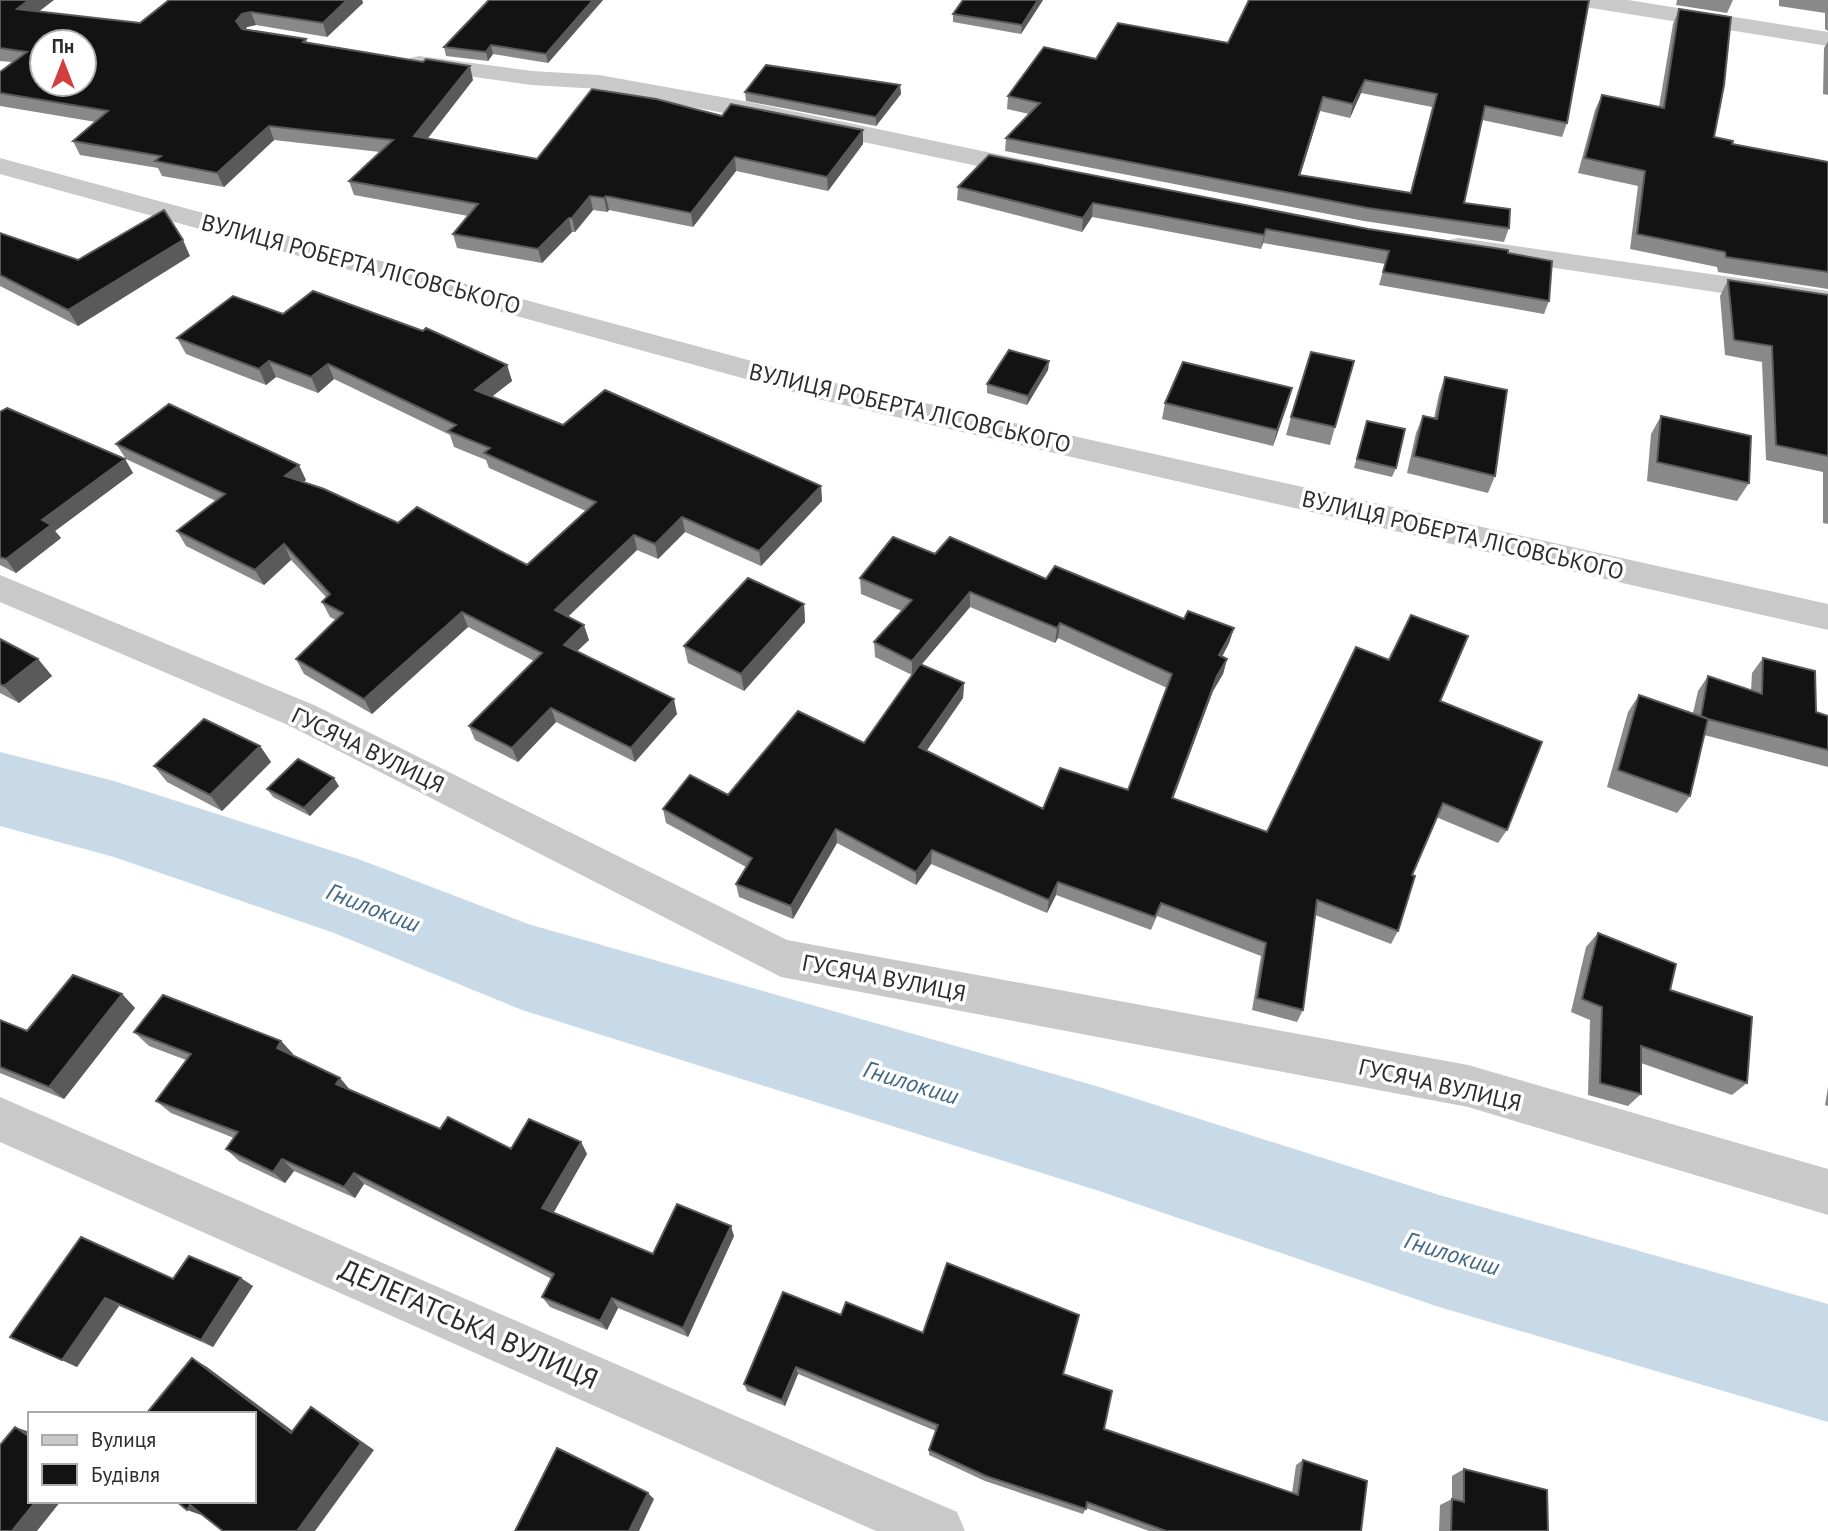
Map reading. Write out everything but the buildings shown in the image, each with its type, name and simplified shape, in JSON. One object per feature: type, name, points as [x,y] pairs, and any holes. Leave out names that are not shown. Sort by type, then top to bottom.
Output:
[{"type":"street","points":[[1585,0],[1828,39]]},
{"type":"street","points":[[390,58],[532,78],[599,82],[1065,175]]},
{"type":"street","name":"ВУЛИЦЯ РОБЕРТА ЛІСОВСЬКОГО","points":[[0,166],[822,390],[1828,617]]},
{"type":"street","points":[[1433,242],[1828,300]]},
{"type":"street","name":"ГУСЯЧА ВУЛИЦЯ","points":[[0,589],[301,715],[781,958],[1468,1086],[1828,1192]]},
{"type":"street","name":"ДЕЛЕГАТСЬКА ВУЛИЦЯ","points":[[0,1119],[938,1531]]},
{"type":"waterway","name":"Гнилокиш","points":[[0,789],[114,819],[361,901],[522,966],[1096,1138],[1436,1250],[1828,1363]]}]
